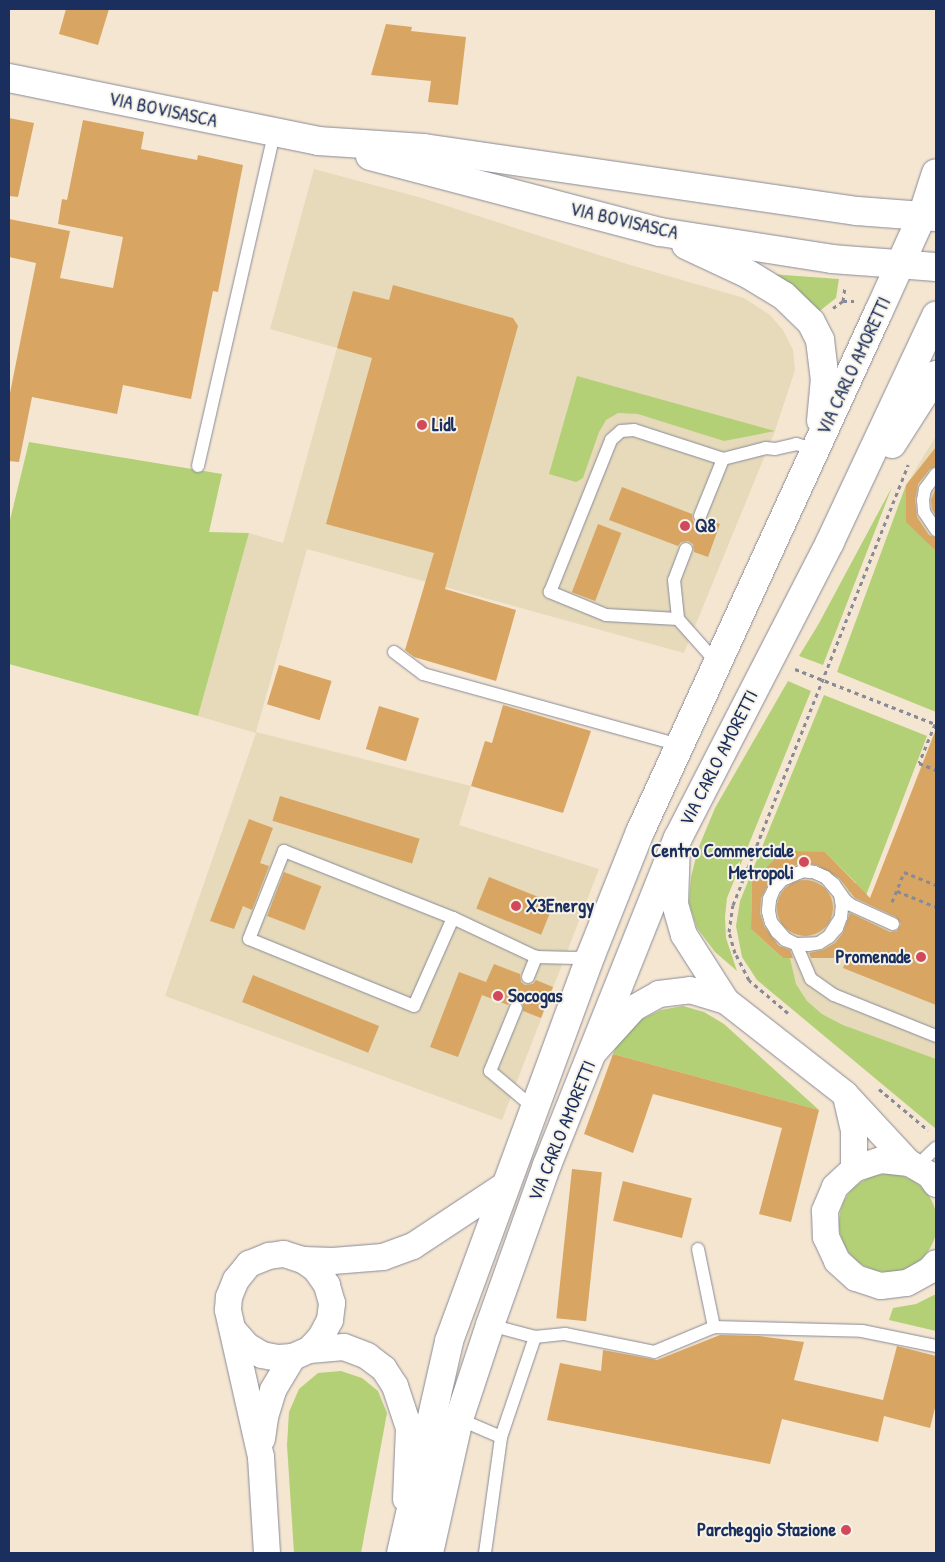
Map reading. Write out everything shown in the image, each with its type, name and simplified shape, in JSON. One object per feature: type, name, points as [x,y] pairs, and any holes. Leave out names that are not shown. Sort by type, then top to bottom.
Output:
[{"type":"street","name":"VIA BOVISASCA","points":[[9,78],[318,141],[411,168],[660,232],[832,259],[936,267]]},
{"type":"street","name":"VIA BOVISASCA","points":[[318,141],[424,148],[857,211],[929,216]]},
{"type":"street","name":"VIA CARLO AMORETTI","points":[[403,1542],[449,1341],[591,955],[640,832],[679,745],[900,265],[929,216],[936,173]]},
{"type":"street","points":[[660,232],[748,274],[784,296],[811,322],[820,340],[825,378],[817,446]]},
{"type":"street","name":"VIA CARLO AMORETTI","points":[[429,1553],[458,1419],[490,1325],[546,1166],[678,838],[830,542],[936,316]]},
{"type":"street","points":[[830,542],[936,375]]},
{"type":"street","points":[[678,838],[675,904],[684,935],[726,1001],[846,1094],[912,1165],[930,1175],[936,1184]]},
{"type":"street","points":[[592,1054],[634,1008],[659,994],[690,990],[726,1001]]},
{"type":"street","points":[[846,1094],[854,1131],[854,1169]]},
{"type":"street","points":[[912,1165],[881,1160],[854,1169],[835,1187],[825,1211],[826,1238],[837,1261],[856,1278],[881,1286],[907,1284],[934,1268]]},
{"type":"street","name":"VIA CARLO AMORETTI","points":[[267,1553],[261,1457],[228,1310],[229,1297],[236,1280],[249,1264],[269,1256],[284,1254],[303,1260],[333,1261],[383,1258],[414,1246],[506,1185]]},
{"type":"street","name":"VIA CARLO AMORETTI","points":[[261,1457],[265,1416],[273,1390],[301,1353],[322,1338],[330,1320],[332,1303],[328,1285],[316,1269],[303,1260]]},
{"type":"street","name":"VIA CARLO AMORETTI","points":[[234,1331],[247,1346],[262,1355],[278,1358],[344,1347],[367,1356],[384,1369],[394,1386],[409,1428],[403,1542]]},
{"type":"lane","points":[[198,466],[274,133]]},
{"type":"lane","points":[[678,619],[606,615],[550,592],[611,440],[621,431],[634,430],[723,458],[766,448],[775,449],[796,444],[817,446]]},
{"type":"lane","points":[[700,516],[723,458]]},
{"type":"lane","points":[[930,521],[924,511],[925,489],[936,474]]},
{"type":"lane","points":[[686,549],[674,580],[678,619],[717,663]]},
{"type":"lane","points":[[394,652],[424,674],[679,745]]},
{"type":"lane","points":[[452,918],[414,1006],[248,939],[284,851],[452,918],[536,957],[576,958],[591,955]]},
{"type":"lane","points":[[893,924],[859,910],[820,874],[797,872],[787,877],[771,899],[769,911],[771,922],[786,938],[811,979],[834,995],[936,1036]]},
{"type":"lane","points":[[786,938],[808,945],[829,937],[837,928],[842,917],[842,905],[837,889]]},
{"type":"lane","points":[[528,977],[536,957]]},
{"type":"lane","points":[[516,1008],[490,1071],[534,1108]]},
{"type":"lane","points":[[912,1165],[936,1148]]},
{"type":"lane","points":[[698,1249],[714,1327]]},
{"type":"lane","points":[[490,1325],[535,1337],[564,1334],[654,1352],[714,1327],[862,1331],[936,1346]]},
{"type":"lane","points":[[485,1553],[501,1437],[535,1337]]},
{"type":"lane","points":[[458,1419],[501,1437]]},
{"type":"path","points":[[794,1018],[749,980],[735,953],[729,932],[732,905],[912,456]]},
{"type":"path","points":[[792,668],[935,724],[919,763],[936,770]]},
{"type":"path","points":[[891,903],[904,872],[936,885]]},
{"type":"path","points":[[896,891],[936,906]]},
{"type":"path","points":[[876,1087],[928,1130]]},
{"type":"shaded area","points":[[314,169],[422,198],[627,264],[744,298],[770,315],[783,330],[793,350],[795,370],[775,431],[684,653],[307,549],[256,732],[471,786],[459,825],[599,869],[502,1120],[165,996],[256,733],[198,716],[249,533],[283,543],[337,348],[270,329]]},
{"type":"shaded area","points":[[936,436],[936,551],[907,522],[906,485]]},
{"type":"shaded area","name":"Centro Commerciale Metropoli","points":[[936,727],[936,1059],[933,1060],[843,1025],[822,1014],[807,1001],[796,984],[790,958],[783,958],[751,929],[752,882],[825,852],[856,884],[849,891],[870,900]]},
{"type":"green space","points":[[770,274],[839,279],[836,298],[812,317]]},
{"type":"green space","points":[[577,376],[775,431],[724,441],[638,414],[618,413],[606,420],[599,432],[583,478],[576,482],[549,474]]},
{"type":"green space","points":[[29,442],[222,474],[209,532],[249,533],[198,716],[9,664],[9,524]]},
{"type":"green space","points":[[906,485],[907,521],[936,551],[936,712],[837,672]]},
{"type":"green space","points":[[892,487],[823,665],[799,656],[818,625]]},
{"type":"green space","points":[[788,681],[811,691],[727,898],[725,917],[726,938],[737,971],[715,952],[697,928],[689,903],[691,877],[698,849],[715,808]]},
{"type":"green space","points":[[824,695],[927,736],[865,898],[848,891],[856,883],[825,852],[752,882],[751,929],[783,958],[790,958],[796,984],[807,1001],[822,1014],[843,1025],[936,1059],[936,1129],[757,980],[742,957],[736,926],[740,901]]},
{"type":"green space","points":[[683,1006],[704,1012],[724,1024],[819,1110],[613,1054],[620,1037],[638,1021],[661,1010]]},
{"type":"green space","points":[[888,1174],[907,1178],[923,1188],[933,1204],[937,1223],[933,1242],[923,1258],[907,1268],[888,1272],[869,1268],[853,1258],[843,1242],[839,1223],[843,1204],[853,1188],[869,1178]]},
{"type":"green space","points":[[936,1294],[936,1331],[889,1320],[893,1308],[916,1304]]},
{"type":"green space","points":[[341,1371],[362,1378],[378,1391],[387,1413],[361,1553],[294,1553],[287,1445],[289,1412],[299,1389],[318,1373]]},
{"type":"building","points":[[66,9],[109,9],[98,45],[59,34]]},
{"type":"building","points":[[386,24],[412,27],[411,31],[466,37],[458,105],[428,102],[431,81],[371,75]]},
{"type":"building","points":[[9,118],[34,123],[18,197],[9,196]]},
{"type":"building","points":[[83,120],[144,132],[141,149],[197,160],[198,155],[243,165],[218,292],[213,291],[191,399],[123,385],[117,414],[32,397],[19,462],[9,461],[9,398],[36,263],[9,257],[9,219],[70,231],[60,278],[113,288],[123,237],[58,224],[62,199],[67,200]]},
{"type":"building","name":"Lidl","points":[[393,285],[513,318],[518,326],[445,589],[516,610],[496,681],[414,657],[405,650],[434,553],[326,524],[372,358],[337,348],[353,291],[389,300]]},
{"type":"building","points":[[936,447],[936,466],[930,469],[918,484],[915,500],[917,517],[929,535],[936,538],[936,551],[906,522],[906,485]]},
{"type":"building","points":[[622,487],[692,514],[693,521],[697,524],[705,523],[707,519],[720,524],[708,557],[694,552],[693,544],[688,541],[681,542],[678,546],[609,520]]},
{"type":"building","points":[[936,487],[936,516],[932,509],[931,500]]},
{"type":"building","points":[[598,524],[621,533],[595,601],[572,592]]},
{"type":"building","points":[[279,665],[332,681],[320,720],[267,704]]},
{"type":"building","points":[[503,705],[591,731],[563,813],[471,786],[485,741],[492,743]]},
{"type":"building","points":[[379,706],[419,718],[406,761],[366,749]]},
{"type":"building","name":"Centro Commerciale Metropoli","points":[[935,732],[936,1005],[843,968],[847,958],[811,958],[809,953],[823,950],[835,943],[843,933],[850,913],[890,932],[897,931],[901,924],[896,917],[855,898],[839,878],[817,865],[801,863],[779,872],[768,884],[761,898],[760,913],[764,926],[779,946],[790,950],[793,958],[783,958],[751,929],[752,882],[783,851],[825,852],[870,898]]},
{"type":"building","points":[[280,796],[420,839],[412,864],[272,821]]},
{"type":"building","points":[[249,819],[273,828],[260,863],[269,866],[252,910],[243,906],[234,929],[210,921]]},
{"type":"building","points":[[284,872],[321,886],[304,930],[267,916]]},
{"type":"building","points":[[489,877],[554,903],[541,935],[476,909]]},
{"type":"building","points":[[805,880],[816,882],[825,888],[831,897],[833,908],[831,919],[825,928],[816,934],[805,936],[794,934],[785,928],[779,919],[777,908],[779,897],[785,888],[794,882]]},
{"type":"building","points":[[494,964],[520,974],[521,982],[525,985],[533,984],[536,980],[553,987],[541,1018],[523,1011],[523,1003],[519,1000],[511,1001],[508,1005],[482,995],[458,1057],[430,1047],[459,972],[486,982]]},
{"type":"building","points":[[253,975],[379,1026],[368,1053],[242,1002]]},
{"type":"building","points":[[613,1054],[819,1110],[791,1222],[759,1214],[782,1128],[653,1094],[633,1153],[584,1134]]},
{"type":"building","points":[[572,1169],[602,1172],[586,1321],[556,1318]]},
{"type":"building","points":[[623,1181],[692,1198],[682,1238],[613,1221]]},
{"type":"building","points":[[720,1335],[759,1336],[804,1342],[794,1380],[883,1400],[897,1346],[936,1356],[936,1404],[930,1428],[884,1416],[878,1442],[782,1419],[770,1464],[547,1420],[560,1363],[601,1371],[603,1350],[657,1360]]},
{"type":"place","name":"Lidl","points":[[422,425]]},
{"type":"place","name":"Q8","points":[[685,526]]},
{"type":"place","name":"Centro Commerciale Metropoli","points":[[804,862]]},
{"type":"place","name":"X3Energy","points":[[516,906]]},
{"type":"place","name":"Promenade","points":[[921,957]]},
{"type":"place","name":"Socogas","points":[[498,996]]},
{"type":"place","name":"Parcheggio Stazione","points":[[846,1530]]}]
